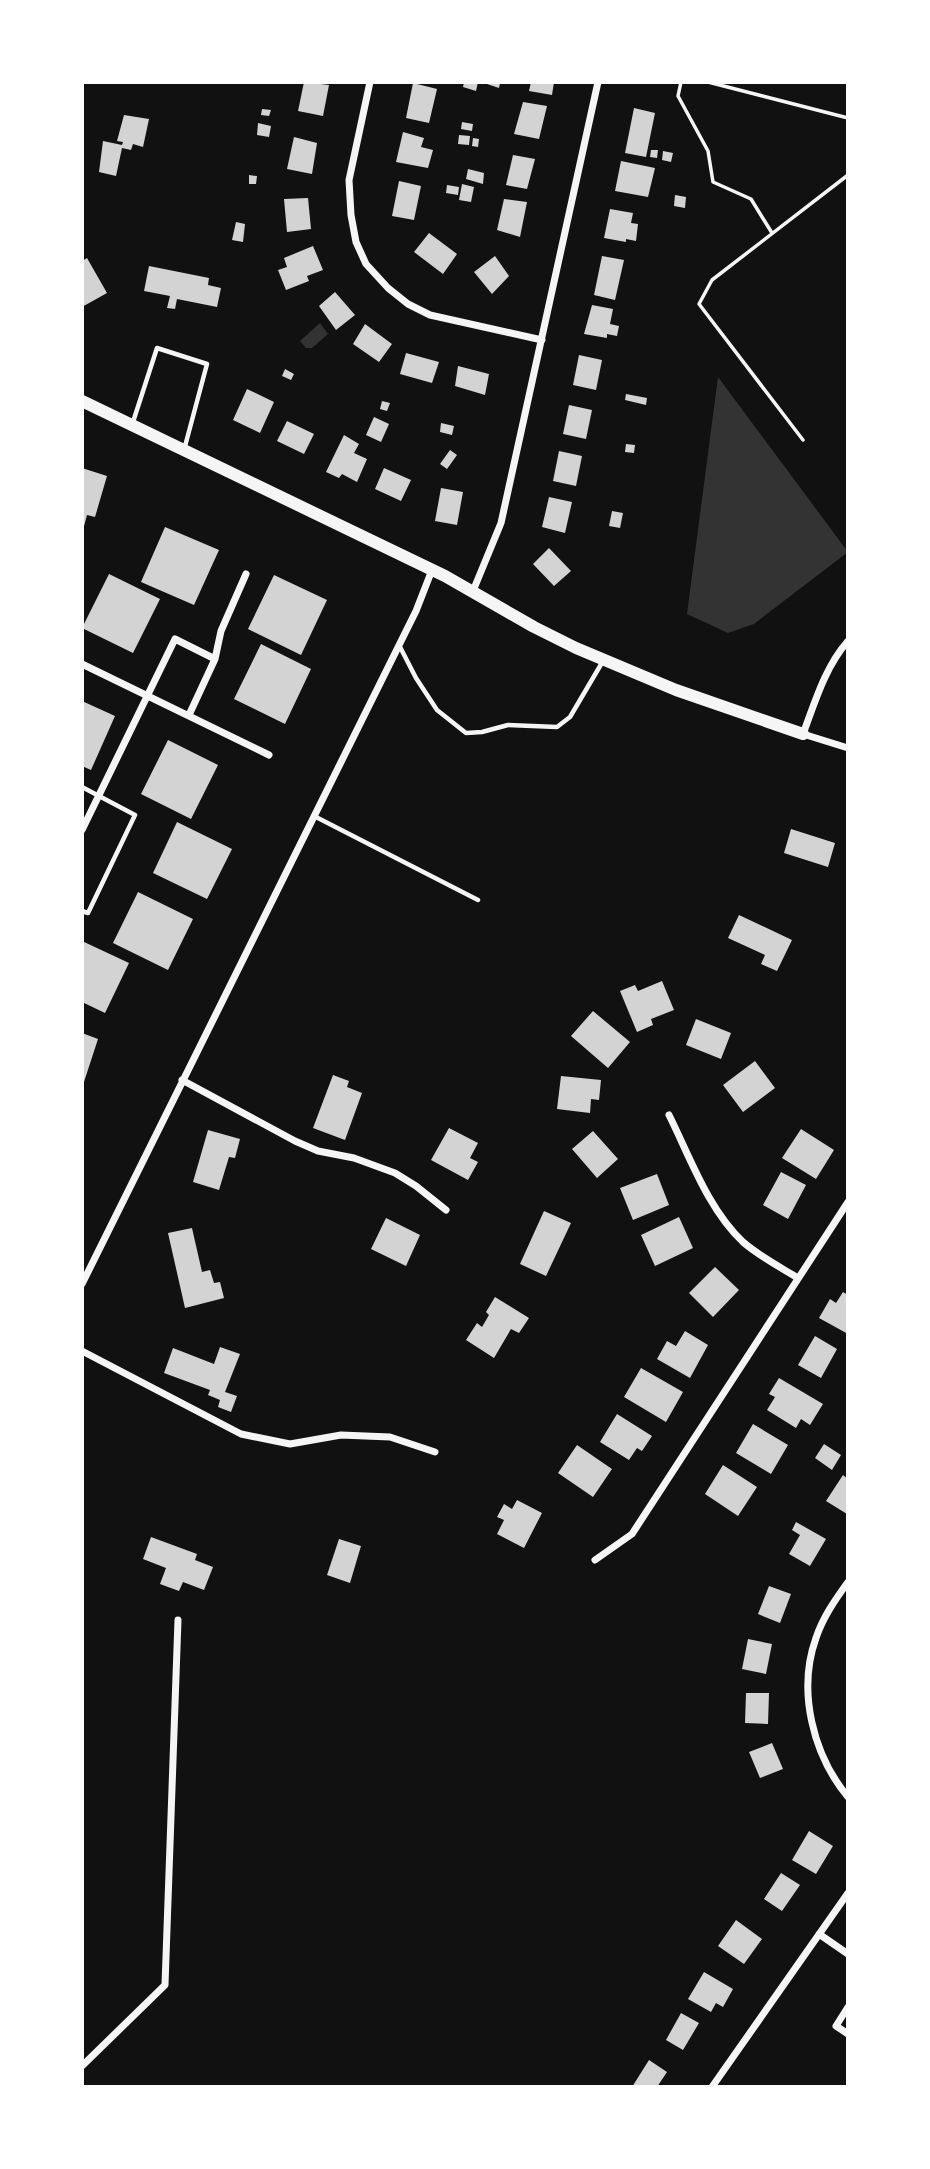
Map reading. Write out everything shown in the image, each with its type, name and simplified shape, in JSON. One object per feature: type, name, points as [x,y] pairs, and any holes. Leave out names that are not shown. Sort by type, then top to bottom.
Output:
[{"type":"street","points":[[370,82],[349,180],[356,242],[366,264],[388,288],[408,304],[430,316],[542,340]]},
{"type":"street","points":[[473,591],[501,523],[598,82]]},
{"type":"street","points":[[82,401],[432,570],[534,627],[603,661],[676,690],[848,748]]},
{"type":"street","points":[[82,1284],[416,611],[432,570]]},
{"type":"street","points":[[189,715],[215,659],[221,631],[246,574]]},
{"type":"street","points":[[82,830],[175,639],[215,659]]},
{"type":"street","points":[[803,734],[822,683],[848,641]]},
{"type":"street","points":[[82,664],[269,755]]},
{"type":"street","points":[[182,1080],[295,1141],[318,1151],[354,1158],[394,1173],[416,1186],[446,1210]]},
{"type":"street","points":[[669,1115],[723,1219],[744,1243],[798,1278]]},
{"type":"street","points":[[595,1560],[632,1534],[848,1202]]},
{"type":"street","points":[[82,1350],[241,1434],[290,1444],[341,1435],[390,1437],[435,1452]]},
{"type":"street","points":[[848,1582],[824,1616],[814,1641],[808,1693],[810,1717],[817,1741],[833,1775],[848,1797]]},
{"type":"street","points":[[82,2066],[165,1985],[178,1620]]},
{"type":"street","points":[[712,2087],[848,1893]]},
{"type":"street","points":[[819,1934],[848,1954]]},
{"type":"street","points":[[848,2007],[835,2026],[848,2034]]},
{"type":"lane","points":[[132,425],[157,348],[207,364],[184,450]]},
{"type":"lane","points":[[399,644],[416,678],[437,710],[467,733],[508,725],[557,727],[570,717],[603,661]]},
{"type":"lane","points":[[82,787],[135,815],[88,913],[82,911]]},
{"type":"lane","points":[[313,816],[478,900]]},
{"type":"path","points":[[681,82],[678,96],[708,151],[713,181],[751,199],[772,233]]},
{"type":"path","points":[[708,82],[848,118]]},
{"type":"path","points":[[803,440],[699,304],[712,280],[848,175]]},
{"type":"shaded area","points":[[320,323],[328,334],[312,348],[306,348],[300,341]]},
{"type":"shaded area","points":[[718,377],[848,552],[754,624],[728,633],[687,614]]},
{"type":"building","points":[[304,82],[329,85],[323,116],[298,111]]},
{"type":"building","points":[[464,82],[478,82],[476,91],[463,87]]},
{"type":"building","points":[[481,82],[498,82],[500,83],[499,88]]},
{"type":"building","points":[[531,82],[554,82],[552,95],[529,91]]},
{"type":"building","points":[[413,83],[437,89],[429,123],[406,118]]},
{"type":"building","points":[[523,102],[547,106],[539,139],[514,134]]},
{"type":"building","points":[[634,108],[655,113],[646,157],[625,153]]},
{"type":"building","points":[[262,109],[271,110],[269,116],[261,115]]},
{"type":"building","points":[[124,115],[149,119],[143,147],[133,144],[131,150],[122,148],[116,176],[99,172],[103,141],[122,145],[123,142],[117,141]]},
{"type":"building","points":[[462,122],[473,124],[472,131],[461,129]]},
{"type":"building","points":[[258,123],[271,126],[269,137],[257,135]]},
{"type":"building","points":[[403,132],[424,138],[421,147],[433,150],[428,168],[396,162]]},
{"type":"building","points":[[459,135],[470,136],[469,145],[458,144]]},
{"type":"building","points":[[294,137],[317,143],[312,174],[287,169]]},
{"type":"building","points":[[473,138],[479,139],[478,147],[472,146]]},
{"type":"building","points":[[651,150],[658,150],[657,158],[650,157]]},
{"type":"building","points":[[663,151],[673,153],[671,162],[662,160]]},
{"type":"building","points":[[513,155],[535,159],[527,189],[506,185]]},
{"type":"building","points":[[621,161],[655,168],[648,197],[615,191]]},
{"type":"building","points":[[468,169],[484,173],[483,184],[466,179]]},
{"type":"building","points":[[249,175],[257,176],[256,184],[249,184]]},
{"type":"building","points":[[399,181],[421,186],[414,220],[392,216]]},
{"type":"building","points":[[462,184],[474,187],[471,202],[459,200]]},
{"type":"building","points":[[447,185],[459,187],[458,195],[446,193]]},
{"type":"building","points":[[675,195],[686,197],[685,208],[674,206]]},
{"type":"building","points":[[308,198],[311,229],[287,232],[284,199]]},
{"type":"building","points":[[504,199],[527,202],[520,237],[497,230]]},
{"type":"building","points":[[610,209],[633,213],[631,223],[638,224],[636,241],[604,238]]},
{"type":"building","points":[[236,222],[245,224],[243,242],[232,240]]},
{"type":"building","points":[[429,233],[457,254],[443,274],[414,252]]},
{"type":"building","points":[[313,246],[323,270],[307,276],[309,281],[286,290],[278,270],[287,267],[284,258]]},
{"type":"building","points":[[495,256],[509,276],[492,294],[474,272]]},
{"type":"building","points":[[602,256],[624,260],[615,300],[594,295]]},
{"type":"building","points":[[87,258],[107,293],[82,307],[82,261]]},
{"type":"building","points":[[149,266],[209,278],[208,285],[221,288],[217,307],[177,299],[175,309],[167,308],[170,296],[144,291]]},
{"type":"building","points":[[335,292],[355,315],[336,330],[319,306]]},
{"type":"building","points":[[592,305],[613,309],[610,324],[619,326],[617,336],[607,334],[607,338],[584,334]]},
{"type":"building","points":[[365,324],[392,344],[379,362],[353,344]]},
{"type":"building","points":[[406,353],[439,362],[432,383],[400,374]]},
{"type":"building","points":[[579,355],[602,360],[596,390],[573,385]]},
{"type":"building","points":[[458,366],[489,374],[485,395],[455,386]]},
{"type":"building","points":[[285,369],[294,374],[291,380],[282,376]]},
{"type":"building","points":[[247,389],[274,402],[260,433],[233,420]]},
{"type":"building","points":[[626,394],[647,398],[646,405],[625,400]]},
{"type":"building","points":[[382,401],[390,403],[387,411],[380,409]]},
{"type":"building","points":[[569,405],[592,410],[586,439],[563,434]]},
{"type":"building","points":[[374,417],[389,424],[381,442],[366,435]]},
{"type":"building","points":[[287,421],[314,434],[304,454],[277,441]]},
{"type":"building","points":[[441,423],[454,426],[452,435],[440,432]]},
{"type":"building","points":[[344,435],[359,444],[354,453],[367,459],[357,482],[342,474],[339,478],[326,472]]},
{"type":"building","points":[[626,444],[635,445],[634,453],[625,452]]},
{"type":"building","points":[[450,450],[457,455],[447,469],[440,464]]},
{"type":"building","points":[[559,451],[582,456],[576,486],[553,481]]},
{"type":"building","points":[[82,468],[107,476],[95,517],[87,515],[83,530]]},
{"type":"building","points":[[384,468],[411,480],[401,501],[375,489]]},
{"type":"building","points":[[441,488],[463,492],[457,525],[435,521]]},
{"type":"building","points":[[549,497],[572,502],[565,533],[542,527]]},
{"type":"building","points":[[612,511],[623,513],[620,528],[609,526]]},
{"type":"building","points":[[165,527],[219,550],[194,605],[141,582]]},
{"type":"building","points":[[549,548],[571,571],[554,586],[533,564]]},
{"type":"building","points":[[109,574],[160,599],[133,653],[82,628]]},
{"type":"building","points":[[274,575],[327,600],[301,655],[248,629]]},
{"type":"building","points":[[261,644],[311,669],[285,724],[234,699]]},
{"type":"building","points":[[82,701],[115,716],[91,770],[82,766]]},
{"type":"building","points":[[168,740],[218,765],[191,819],[141,794]]},
{"type":"building","points":[[177,822],[232,849],[207,899],[153,873]]},
{"type":"building","points":[[791,829],[835,843],[828,867],[784,853]]},
{"type":"building","points":[[138,892],[193,919],[168,970],[113,943]]},
{"type":"building","points":[[739,915],[792,940],[777,971],[761,964],[765,955],[728,938]]},
{"type":"building","points":[[82,941],[129,963],[105,1013],[82,1002]]},
{"type":"building","points":[[662,981],[674,1010],[651,1019],[653,1025],[637,1032],[620,991],[635,985],[638,991]]},
{"type":"building","points":[[593,1011],[630,1042],[608,1068],[571,1036]]},
{"type":"building","points":[[696,1019],[731,1033],[721,1059],[686,1045]]},
{"type":"building","points":[[82,1033],[98,1039],[83,1085],[82,1085]]},
{"type":"building","points":[[755,1061],[775,1088],[743,1112],[723,1085]]},
{"type":"building","points":[[333,1075],[349,1081],[347,1087],[362,1093],[345,1140],[313,1128]]},
{"type":"building","points":[[561,1076],[601,1080],[599,1100],[591,1099],[590,1113],[557,1109]]},
{"type":"building","points":[[449,1128],[478,1143],[470,1158],[478,1162],[468,1180],[431,1160]]},
{"type":"building","points":[[801,1129],[834,1150],[816,1179],[782,1158]]},
{"type":"building","points":[[208,1130],[240,1139],[235,1158],[229,1157],[219,1190],[193,1182]]},
{"type":"building","points":[[593,1131],[618,1159],[597,1178],[572,1149]]},
{"type":"building","points":[[781,1172],[806,1185],[788,1219],[763,1205]]},
{"type":"building","points":[[657,1174],[669,1205],[633,1220],[620,1188]]},
{"type":"building","points":[[544,1211],[571,1223],[546,1276],[520,1264]]},
{"type":"building","points":[[679,1217],[693,1248],[655,1266],[641,1235]]},
{"type":"building","points":[[386,1218],[420,1235],[406,1266],[371,1249]]},
{"type":"building","points":[[192,1228],[202,1272],[210,1270],[214,1283],[220,1282],[224,1298],[185,1308],[168,1233]]},
{"type":"building","points":[[715,1267],[739,1290],[713,1317],[689,1293]]},
{"type":"building","points":[[843,1292],[848,1295],[848,1334],[819,1318],[830,1299],[836,1303]]},
{"type":"building","points":[[495,1297],[529,1318],[519,1333],[511,1329],[494,1358],[466,1340],[477,1323],[482,1327],[489,1315],[486,1312]]},
{"type":"building","points":[[685,1331],[708,1345],[690,1378],[657,1359],[667,1341],[676,1346]]},
{"type":"building","points":[[815,1336],[837,1349],[821,1378],[798,1365]]},
{"type":"building","points":[[220,1347],[240,1354],[225,1392],[237,1396],[231,1412],[218,1407],[220,1400],[208,1395],[210,1390],[164,1373],[173,1348],[214,1364]]},
{"type":"building","points":[[641,1368],[683,1392],[666,1422],[624,1397]]},
{"type":"building","points":[[779,1378],[823,1404],[810,1425],[801,1419],[796,1428],[767,1410],[775,1397],[769,1394]]},
{"type":"building","points":[[617,1414],[652,1436],[642,1451],[637,1448],[629,1460],[600,1442]]},
{"type":"building","points":[[753,1424],[788,1445],[771,1474],[736,1453]]},
{"type":"building","points":[[824,1444],[841,1455],[832,1470],[815,1458]]},
{"type":"building","points":[[577,1445],[612,1469],[593,1497],[558,1473]]},
{"type":"building","points":[[723,1465],[757,1487],[738,1516],[705,1494]]},
{"type":"building","points":[[843,1475],[848,1479],[847,1514],[826,1501]]},
{"type":"building","points":[[517,1500],[542,1513],[524,1548],[497,1534],[504,1520],[497,1517],[504,1504],[512,1509]]},
{"type":"building","points":[[796,1522],[826,1539],[810,1566],[789,1554],[800,1535],[792,1530]]},
{"type":"building","points":[[151,1537],[197,1554],[195,1560],[213,1567],[204,1590],[183,1582],[179,1591],[160,1584],[166,1568],[143,1559]]},
{"type":"building","points":[[339,1539],[361,1546],[350,1583],[327,1575]]},
{"type":"building","points":[[769,1586],[791,1594],[780,1623],[758,1614]]},
{"type":"building","points":[[748,1639],[772,1644],[766,1674],[742,1669]]},
{"type":"building","points":[[746,1693],[769,1693],[768,1724],[745,1723]]},
{"type":"building","points":[[772,1743],[783,1769],[760,1778],[749,1752]]},
{"type":"building","points":[[809,1831],[833,1846],[816,1874],[792,1860]]},
{"type":"building","points":[[781,1873],[800,1885],[782,1911],[764,1899]]},
{"type":"building","points":[[736,1920],[762,1939],[744,1964],[718,1946]]},
{"type":"building","points":[[704,1972],[733,1989],[723,2007],[716,2003],[711,2012],[688,1999]]},
{"type":"building","points":[[681,2013],[699,2023],[683,2050],[666,2040]]},
{"type":"building","points":[[649,2060],[667,2072],[657,2087],[632,2087]]}]
